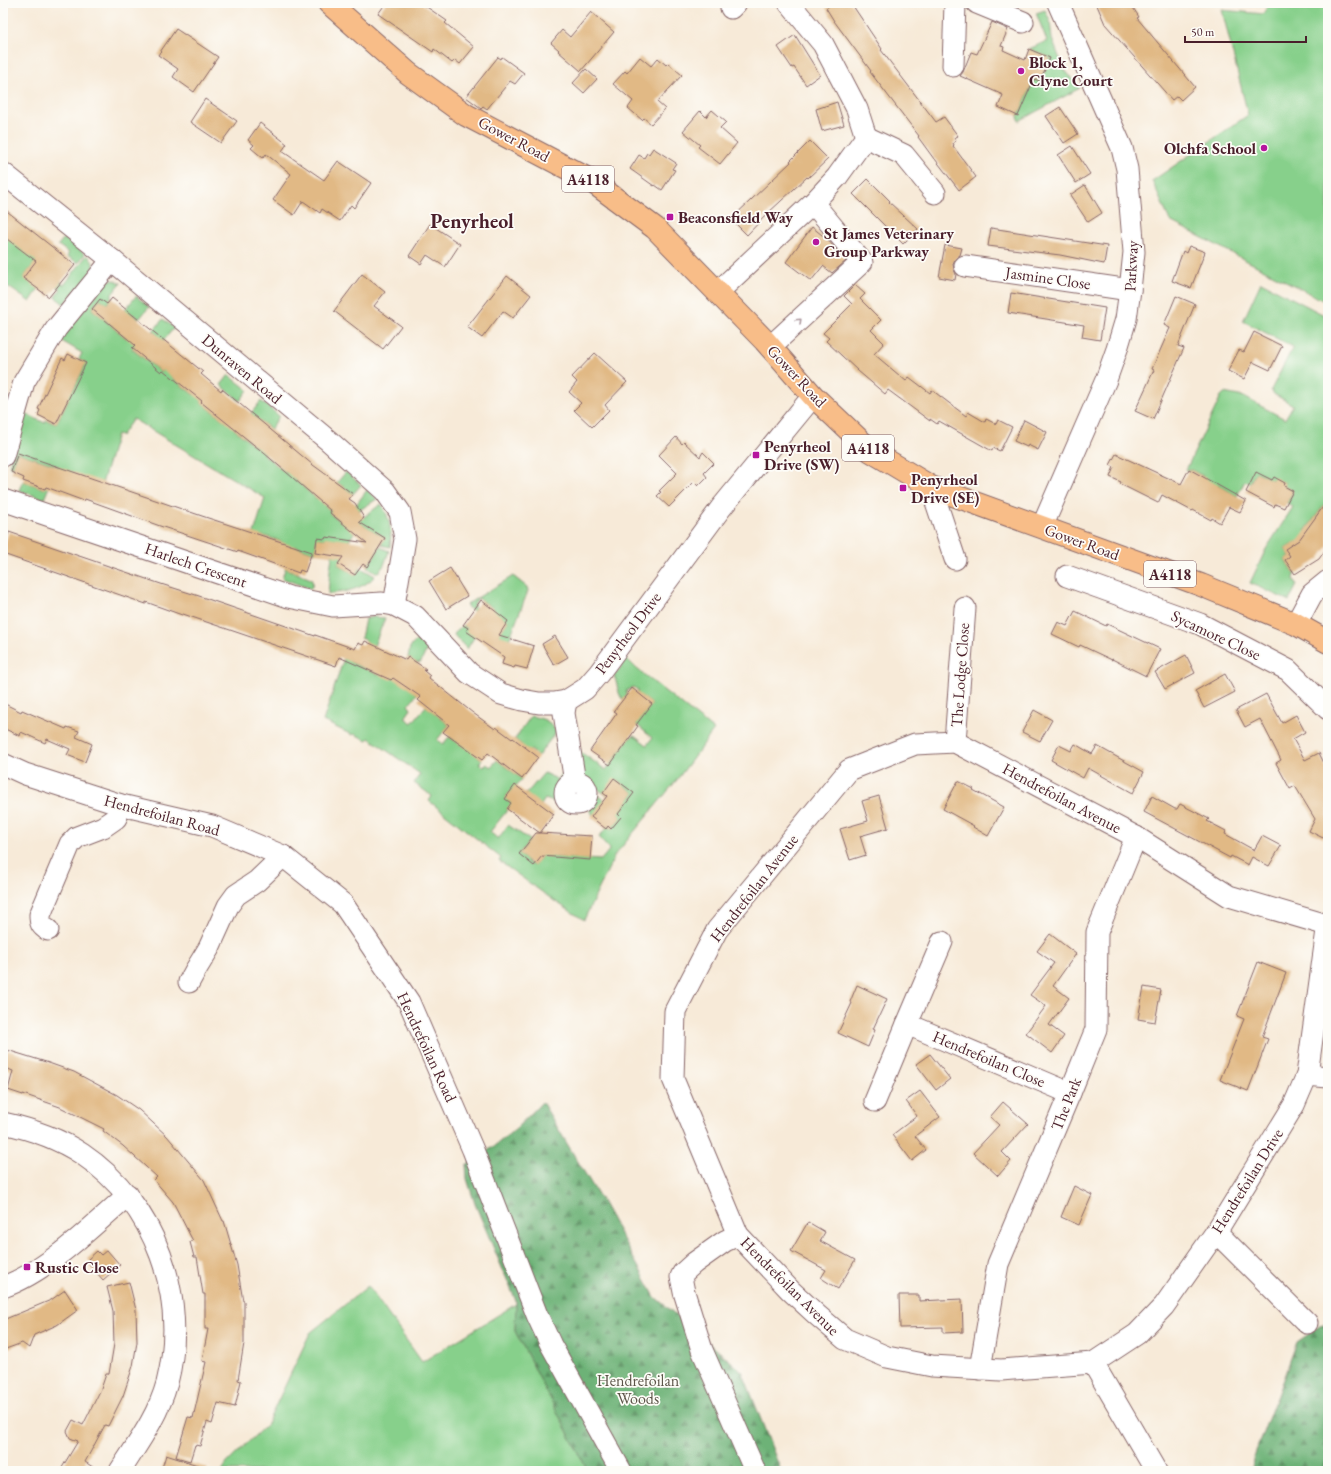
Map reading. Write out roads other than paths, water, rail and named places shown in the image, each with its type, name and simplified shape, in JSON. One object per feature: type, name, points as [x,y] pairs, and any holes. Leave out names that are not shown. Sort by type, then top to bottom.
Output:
[{"type":"main road","name":"Gower Road","points":[[329,3],[408,73],[466,114],[590,180],[649,223],[718,292],[770,347],[813,396],[871,451],[931,487],[1201,585],[1296,624],[1328,642]]},
{"type":"street","points":[[789,3],[823,44],[857,109],[866,137],[904,155],[934,193]]},
{"type":"street","points":[[953,66],[955,3]]},
{"type":"street","points":[[977,3],[1023,22]]},
{"type":"street","name":"Parkway","points":[[1042,528],[1106,380],[1117,349],[1126,319],[1134,252],[1127,169],[1119,141],[1058,3]]},
{"type":"street","points":[[718,292],[813,203],[837,177],[866,137]]},
{"type":"street","name":"Dunraven Road","points":[[3,173],[112,260],[323,436],[385,491],[400,512],[405,540],[394,605]]},
{"type":"street","points":[[770,347],[862,262],[813,203]]},
{"type":"street","points":[[3,456],[24,382],[56,329],[112,260]]},
{"type":"street","name":"Jasmine Close","points":[[965,266],[1130,290]]},
{"type":"street","name":"Penyrheol Drive","points":[[394,605],[415,616],[469,673],[501,694],[539,703],[566,701],[585,689],[599,673],[721,508],[813,396]]},
{"type":"street","points":[[931,487],[955,559]]},
{"type":"street","name":"Harlech Crescent","points":[[3,500],[289,597],[333,606],[382,603],[394,605]]},
{"type":"street","name":"Sycamore Close","points":[[1067,576],[1200,624],[1288,670],[1328,709]]},
{"type":"street","points":[[1296,624],[1312,594],[1328,581]]},
{"type":"street","name":"The Lodge Close","points":[[955,742],[965,608]]},
{"type":"street","points":[[566,701],[564,712],[575,782]]},
{"type":"street","name":"Hendrefoilan Avenue","points":[[1060,1365],[1001,1370],[932,1366],[887,1357],[845,1339],[817,1316],[790,1290],[738,1235],[674,1079],[675,1011],[717,930],[849,770],[915,744],[955,742],[1136,837],[1229,896],[1328,924]]},
{"type":"street","name":"Hendrefoilan Road","points":[[3,764],[25,774],[121,805],[212,826],[283,856],[343,904],[409,1002],[473,1150],[537,1315],[551,1345],[621,1471]]},
{"type":"street","points":[[48,930],[43,927],[40,922],[40,915],[70,844],[77,837],[103,828],[116,818],[121,805]]},
{"type":"street","name":"The Park","points":[[980,1369],[998,1264],[1096,1029],[1097,932],[1136,837]]},
{"type":"street","points":[[189,982],[209,948],[228,906],[236,895],[257,881],[283,856]]},
{"type":"street","name":"Hendrefoilan Drive","points":[[1060,1365],[1093,1363],[1137,1334],[1164,1306],[1216,1232],[1294,1105],[1308,1075],[1328,924]]},
{"type":"street","points":[[875,1101],[942,942]]},
{"type":"street","name":"Hendrefoilan Close","points":[[907,1024],[1070,1093]]},
{"type":"street","points":[[1308,1075],[1328,1077]]},
{"type":"street","points":[[3,1123],[42,1134],[63,1143],[81,1154],[114,1180],[140,1212],[150,1229],[165,1266],[170,1286],[174,1325],[171,1365],[160,1403],[152,1421],[120,1471]]},
{"type":"street","points":[[3,1287],[25,1277],[42,1266],[128,1196]]},
{"type":"street","points":[[1216,1232],[1307,1323]]},
{"type":"street","points":[[738,1235],[725,1241],[694,1263],[683,1273],[681,1277],[684,1292],[702,1350],[755,1471]]},
{"type":"street","points":[[1093,1363],[1156,1471]]},
{"type":"place","name":"Block 1, Clyne Court","points":[[1021,71]]},
{"type":"place","name":"Olchfa School","points":[[1264,148]]},
{"type":"place","name":"Beaconsfield Way","points":[[670,217]]},
{"type":"place","name":"St James Veterinary Group Parkway","points":[[816,242]]},
{"type":"place","name":"Penyrheol Drive (SW)","points":[[756,455]]},
{"type":"place","name":"Penyrheol Drive (SE)","points":[[903,488]]},
{"type":"place","name":"Rustic Close","points":[[27,1267]]},
{"type":"district","name":"Penyrheol","points":[[472,221]]},
{"type":"park label","name":"Hendrefoilan Woods","points":[[638,1389]]}]
